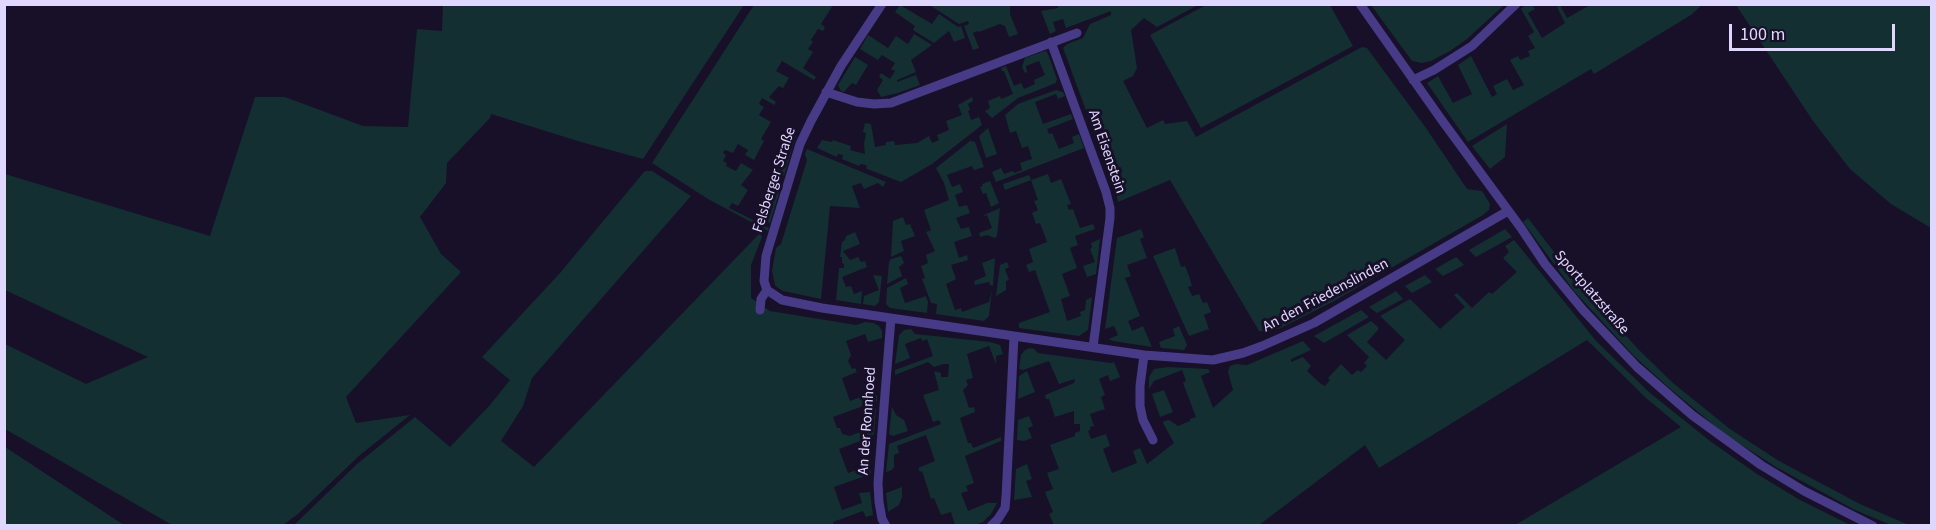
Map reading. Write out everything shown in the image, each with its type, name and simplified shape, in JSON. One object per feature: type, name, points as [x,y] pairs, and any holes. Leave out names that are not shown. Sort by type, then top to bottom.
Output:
[{"type":"street","name":"Felsberger Straße","points":[[760,310],[761,299],[767,290],[764,270],[771,237],[801,144],[826,93],[866,26],[882,4]]},
{"type":"street","name":"Sportplatzstraße","points":[[1360,4],[1545,264],[1583,310],[1637,367],[1716,433],[1761,465],[1804,491],[1873,525]]},
{"type":"street","points":[[1413,80],[1434,70],[1472,46],[1516,4]]},
{"type":"street","points":[[826,93],[857,102],[891,103],[1077,33]]},
{"type":"street","name":"Am Eisenstein","points":[[1051,42],[1110,208],[1093,347]]},
{"type":"street","name":"An den Friedenslinden","points":[[767,290],[782,300],[891,318],[1144,355],[1213,360],[1243,353],[1314,323],[1508,212]]},
{"type":"street","name":"An der Ronnhoed","points":[[886,525],[882,519],[878,483],[891,318]]},
{"type":"street","points":[[991,525],[1005,508],[1014,336]]},
{"type":"street","points":[[1144,355],[1140,406],[1143,420],[1153,440]]},
{"type":"green space","points":[[1526,4],[1532,5],[1535,9],[1528,13],[1542,38],[1565,23],[1557,7],[1560,5],[1567,18],[1590,5],[1702,5],[1691,15],[1594,74],[1591,69],[1468,142],[1427,83],[1438,76],[1453,103],[1472,94],[1458,65],[1471,56],[1492,97],[1497,94],[1493,86],[1507,79],[1513,90],[1524,85],[1510,60],[1518,56],[1520,60],[1530,56],[1528,51],[1535,48],[1528,36],[1534,32],[1521,9]]},
{"type":"green space","points":[[443,5],[744,5],[643,159],[491,114],[490,118],[447,163],[446,183],[420,217],[441,254],[461,272],[346,397],[356,423],[410,415],[360,455],[298,514],[283,525],[172,525],[5,429],[5,344],[86,384],[148,357],[5,290],[5,174],[210,236],[255,97],[285,97],[363,126],[408,127],[417,29],[442,31]]},
{"type":"green space","points":[[754,5],[833,5],[821,24],[825,27],[823,31],[818,29],[811,40],[813,42],[808,49],[813,52],[803,68],[816,77],[814,80],[782,61],[776,71],[789,78],[783,88],[779,86],[769,97],[776,102],[774,105],[762,98],[759,104],[764,107],[759,115],[771,122],[761,139],[764,141],[754,160],[745,155],[748,150],[738,144],[733,153],[725,150],[723,153],[726,155],[723,161],[727,163],[726,166],[736,171],[741,163],[753,170],[741,185],[748,190],[738,206],[732,203],[729,208],[769,228],[768,231],[708,199],[652,163]]},
{"type":"green space","points":[[900,5],[932,24],[939,14],[958,27],[961,26],[965,38],[954,42],[949,31],[934,43],[913,30],[915,26],[895,12]]},
{"type":"green space","points":[[932,5],[1010,5],[1010,14],[1018,34],[1009,37],[1005,26],[1000,24],[978,31],[973,33],[979,48],[973,50],[964,26],[969,24],[968,21],[959,24]]},
{"type":"green space","points":[[1058,5],[1198,5],[1157,27],[1144,18],[1131,30],[1137,68],[1133,76],[1123,81],[1147,128],[1163,120],[1165,124],[1187,121],[1196,137],[1362,47],[1367,48],[1426,128],[1467,189],[1482,191],[1490,204],[1489,210],[1334,301],[1281,328],[1268,332],[1259,331],[1170,180],[1118,202],[1063,48],[1083,38],[1090,24],[1111,15],[1111,11],[1066,28],[1063,19],[1053,22],[1056,31],[1050,34],[1041,11],[1058,8]]},
{"type":"green space","points":[[1206,5],[1330,5],[1353,46],[1201,128],[1150,35]]},
{"type":"green space","points":[[1371,5],[1504,5],[1467,39],[1450,51],[1422,63],[1412,61]]},
{"type":"green space","points":[[1736,5],[1931,5],[1931,228],[1891,204],[1850,169],[1813,121]]},
{"type":"green space","points":[[914,34],[932,45],[911,60],[916,72],[897,82],[916,75],[920,85],[881,97],[877,90],[883,80],[879,77],[881,73],[890,79],[895,71],[891,69],[895,63],[882,55],[878,60],[860,49],[868,35],[888,48],[896,36],[908,44]]},
{"type":"green space","points":[[1046,51],[1057,79],[1056,83],[1018,98],[992,118],[985,111],[990,108],[988,101],[1013,94],[1001,68],[1006,66],[1014,86],[1021,83],[1024,89],[1035,84],[1034,80],[1045,75],[1039,61],[1026,66],[1027,72],[1025,73],[1022,67],[1025,58]]},
{"type":"green space","points":[[855,57],[868,65],[856,85],[852,83],[844,92],[841,91],[838,85]]},
{"type":"green space","points":[[1056,90],[1063,92],[1065,96],[1058,99],[1056,94],[1035,102],[1043,124],[1071,114],[1073,119],[1047,129],[1049,134],[1052,133],[1059,149],[1074,143],[1072,137],[1079,134],[1084,148],[996,182],[992,172],[1001,168],[1004,174],[1013,171],[1014,173],[1022,170],[1020,163],[1032,159],[1028,146],[1022,148],[1016,131],[1010,133],[1005,115],[1018,104]]},
{"type":"green space","points":[[972,97],[973,101],[968,104],[971,120],[979,117],[982,125],[932,164],[901,182],[867,169],[866,165],[860,164],[859,166],[842,159],[843,155],[838,154],[837,157],[817,148],[822,140],[832,142],[833,140],[851,146],[850,150],[865,154],[866,133],[863,132],[865,123],[871,124],[875,147],[894,141],[895,145],[917,143],[929,136],[932,143],[939,140],[937,135],[949,130],[946,121],[962,115],[958,105]]},
{"type":"green space","points":[[1507,124],[1505,157],[1490,169],[1472,146]]},
{"type":"green space","points":[[988,128],[997,154],[986,158],[979,136]]},
{"type":"green space","points":[[790,132],[796,136],[784,176],[773,170]]},
{"type":"green space","points":[[970,141],[975,142],[984,167],[974,170],[972,166],[947,175],[952,187],[960,184],[963,192],[955,195],[959,207],[967,205],[970,213],[956,218],[961,229],[969,227],[972,236],[954,242],[959,258],[967,255],[968,260],[951,265],[956,279],[946,284],[955,310],[961,308],[962,312],[989,302],[992,290],[989,316],[984,321],[936,314],[937,304],[931,303],[922,279],[925,278],[921,266],[928,263],[926,255],[935,251],[926,232],[931,230],[924,210],[949,200],[936,168]]},
{"type":"green space","points":[[807,149],[886,182],[883,187],[878,183],[864,189],[861,183],[852,186],[860,208],[830,206],[821,299],[783,291],[775,285],[772,271],[776,248],[781,244],[807,160],[805,154]]},
{"type":"green space","points":[[647,171],[652,171],[691,196],[532,378],[523,406],[501,441],[534,467],[760,233],[762,237],[751,265],[751,298],[770,311],[856,325],[865,322],[874,323],[882,331],[882,338],[868,342],[865,334],[846,341],[851,355],[848,361],[852,369],[855,368],[857,372],[842,378],[850,401],[868,394],[870,398],[877,395],[877,401],[833,417],[842,434],[850,436],[867,429],[861,413],[876,408],[874,434],[864,442],[863,440],[839,449],[848,473],[865,467],[866,470],[870,468],[871,474],[834,487],[842,510],[862,503],[859,493],[870,492],[873,515],[866,517],[863,511],[833,522],[834,526],[293,526],[357,464],[415,417],[450,447],[510,380],[482,357],[560,273]]},
{"type":"green space","points":[[1048,174],[1051,183],[1061,179],[1071,204],[1067,205],[1069,210],[1073,209],[1080,228],[1093,224],[1095,229],[1075,236],[1078,245],[1070,248],[1077,268],[1062,274],[1070,296],[1061,299],[1067,321],[1081,316],[1080,312],[1085,310],[1086,300],[1092,297],[1088,330],[1079,336],[1019,328],[1019,323],[1050,312],[1035,270],[1029,272],[1026,265],[1033,262],[1029,249],[1047,242],[1040,223],[1036,224],[1032,213],[1038,210],[1034,201],[1038,200],[1031,180]]},
{"type":"green space","points":[[1029,175],[1031,180],[1005,190],[1003,184]]},
{"type":"green space","points":[[771,181],[781,186],[770,223],[756,216],[765,200],[761,197]]},
{"type":"green space","points":[[990,181],[999,203],[991,207],[986,193],[983,194],[980,187]]},
{"type":"green space","points":[[1000,208],[997,236],[995,238],[987,235],[980,237],[979,233],[992,228],[987,215],[984,215]]},
{"type":"green space","points":[[903,217],[906,225],[910,224],[915,236],[901,241],[904,251],[891,257],[893,221]]},
{"type":"green space","points":[[1528,218],[1580,286],[1639,350],[1673,383],[1730,429],[1779,461],[1860,504],[1909,525],[1891,525],[1855,510],[1776,467],[1726,435],[1634,356],[1574,291],[1523,222]]},
{"type":"green space","points":[[1141,229],[1144,237],[1140,239],[1147,258],[1127,265],[1131,276],[1125,278],[1140,316],[1128,321],[1132,331],[1143,326],[1152,347],[1113,341],[1109,339],[1118,335],[1114,326],[1105,329],[1117,238]]},
{"type":"green space","points":[[1505,229],[1512,237],[1476,257],[1469,250]]},
{"type":"green space","points":[[855,232],[860,244],[843,251],[850,260],[858,257],[861,262],[865,261],[867,267],[842,277],[846,287],[851,286],[854,294],[862,291],[861,304],[836,300],[839,268],[844,268],[842,257],[840,257],[842,242],[846,236]]},
{"type":"green space","points":[[1100,239],[1096,274],[1087,277],[1083,266],[1095,262],[1090,249],[1092,248],[1091,243]]},
{"type":"green space","points":[[1514,240],[1597,342],[1650,393],[1710,441],[1757,474],[1800,500],[1850,525],[1515,525],[1681,427],[1646,398],[1587,340],[1379,468],[1365,445],[1259,525],[1054,525],[1049,514],[1053,512],[1045,492],[1053,489],[1047,473],[1059,469],[1050,445],[1075,436],[1075,433],[1080,431],[1080,424],[1074,424],[1074,411],[1055,417],[1049,399],[1046,399],[1045,395],[1074,383],[1075,379],[1059,384],[1049,361],[1023,370],[1019,369],[1021,355],[1025,350],[1030,348],[1038,353],[1114,362],[1120,377],[1110,381],[1108,375],[1099,379],[1105,395],[1101,397],[1105,409],[1090,414],[1094,426],[1088,431],[1091,439],[1106,434],[1110,446],[1103,449],[1112,473],[1137,463],[1133,451],[1140,448],[1147,464],[1174,443],[1164,421],[1169,420],[1178,426],[1196,417],[1183,383],[1186,381],[1182,370],[1154,381],[1149,389],[1149,377],[1154,369],[1168,367],[1208,369],[1210,372],[1201,376],[1213,408],[1233,390],[1228,372],[1230,366],[1247,365],[1303,341],[1311,350],[1291,359],[1291,362],[1303,357],[1311,366],[1307,371],[1325,386],[1330,380],[1328,378],[1341,364],[1352,375],[1358,370],[1361,372],[1367,366],[1364,363],[1369,357],[1347,335],[1371,321],[1378,327],[1378,330],[1367,342],[1386,360],[1405,340],[1380,316],[1410,299],[1440,329],[1465,307],[1454,295],[1457,293],[1472,308],[1489,292],[1492,294],[1517,272],[1503,258],[1509,252],[1505,246]]},
{"type":"green space","points":[[1175,248],[1181,267],[1185,266],[1189,276],[1192,286],[1188,287],[1192,296],[1199,294],[1203,303],[1207,302],[1211,312],[1204,315],[1209,329],[1189,336],[1153,256]]},
{"type":"green space","points":[[901,256],[904,263],[899,267],[902,276],[887,284],[889,262]]},
{"type":"green space","points":[[1456,257],[1464,265],[1443,276],[1435,269]]},
{"type":"green space","points":[[995,258],[993,286],[989,282],[975,285],[974,281],[986,276],[982,263]]},
{"type":"green space","points":[[1007,262],[1009,267],[1005,269],[1009,280],[1006,281],[1006,290],[996,296],[1000,265]]},
{"type":"green space","points":[[873,275],[882,276],[879,302],[875,306],[863,304],[864,296],[879,290]]},
{"type":"green space","points":[[1425,275],[1432,282],[1412,293],[1405,286]]},
{"type":"green space","points":[[906,278],[908,284],[900,288],[905,303],[926,296],[927,313],[890,308],[886,304],[887,288]]},
{"type":"green space","points":[[1396,291],[1403,299],[1377,313],[1369,307]]},
{"type":"green space","points":[[1361,310],[1369,317],[1324,343],[1314,336]]},
{"type":"green space","points":[[1179,326],[1187,345],[1184,350],[1161,348],[1159,342],[1175,336],[1173,329]]},
{"type":"green space","points":[[911,329],[915,334],[990,342],[1000,345],[1003,354],[996,356],[996,364],[989,346],[967,354],[973,378],[966,380],[968,385],[963,390],[969,408],[974,407],[975,412],[960,418],[968,443],[971,443],[973,448],[1001,437],[1001,441],[965,456],[974,483],[966,486],[968,491],[961,493],[968,511],[987,503],[997,503],[983,522],[975,525],[955,525],[951,512],[941,515],[934,498],[931,499],[922,471],[920,472],[918,468],[935,461],[926,435],[897,446],[899,453],[894,455],[894,467],[886,472],[889,444],[941,424],[939,420],[933,422],[923,395],[939,390],[934,371],[941,373],[941,377],[948,377],[949,364],[934,367],[928,362],[895,375],[895,370],[933,356],[927,339],[922,341],[921,338],[905,344],[910,358],[895,364],[899,335],[904,330]]},
{"type":"green space","points":[[1027,371],[1035,392],[1018,399],[1019,376]]},
{"type":"green space","points":[[1164,390],[1173,412],[1160,417],[1152,394]]},
{"type":"green space","points":[[892,407],[896,415],[904,420],[908,431],[893,436],[889,434]]},
{"type":"green space","points":[[1029,416],[1033,426],[1028,428],[1032,438],[1024,441],[1017,440],[1018,420]]},
{"type":"green space","points":[[5,447],[124,525],[5,525]]},
{"type":"green space","points":[[1027,464],[1032,479],[1026,481],[1032,497],[1014,500],[1016,469]]},
{"type":"green space","points":[[902,487],[899,505],[888,512],[886,493]]}]
